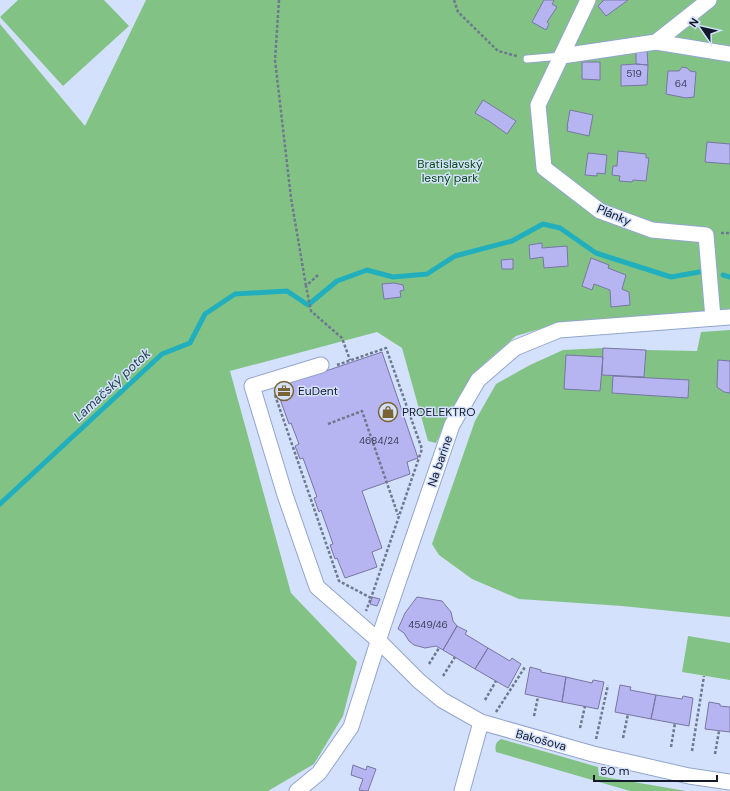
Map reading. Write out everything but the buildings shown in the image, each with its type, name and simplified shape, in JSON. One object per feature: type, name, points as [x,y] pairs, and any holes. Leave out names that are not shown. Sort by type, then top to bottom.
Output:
[{"type":"street","name":"Plánky","points":[[588,0],[538,106],[544,168],[600,212],[652,230],[706,235],[713,318]]},
{"type":"street","points":[[656,42],[709,0]]},
{"type":"street","points":[[562,56],[656,42],[730,54]]},
{"type":"street","name":"Na barine","points":[[296,791],[319,773],[352,727],[381,633],[452,425],[478,380],[515,348],[560,330],[730,317]]},
{"type":"street","points":[[270,381],[321,365]]},
{"type":"street","name":"Bakošova","points":[[270,381],[252,386],[285,495],[317,587],[381,633],[419,681],[442,700],[486,724],[593,754],[689,776],[730,782]]},
{"type":"street","points":[[462,791],[486,724]]},
{"type":"lane","points":[[527,58],[562,56]]},
{"type":"path","points":[[279,0],[275,60],[291,198],[307,292],[311,311],[342,338],[350,360]]},
{"type":"path","points":[[454,0],[458,12],[498,50],[527,58]]},
{"type":"path","points":[[306,286],[318,275]]},
{"type":"path","points":[[321,365],[328,368],[386,348],[422,449],[365,613],[381,633]]},
{"type":"path","points":[[270,381],[339,581],[371,598]]},
{"type":"path","points":[[328,424],[362,411],[398,516]]},
{"type":"path","points":[[429,664],[439,648]]},
{"type":"path","points":[[443,676],[455,657]]},
{"type":"path","points":[[486,724],[525,667]]},
{"type":"path","points":[[692,751],[704,676]]},
{"type":"path","points":[[485,700],[496,681]]},
{"type":"path","points":[[593,754],[608,685]]},
{"type":"path","points":[[534,716],[538,697]]},
{"type":"path","points":[[580,728],[584,706]]},
{"type":"path","points":[[623,738],[628,714]]},
{"type":"path","points":[[671,747],[675,723]]},
{"type":"path","points":[[715,754],[718,731]]},
{"type":"green space","points":[[18,0],[104,0],[129,26],[63,86],[0,17]]},
{"type":"green space","name":"Bratislavský lesný park","points":[[146,0],[730,0],[730,314],[563,322],[516,336],[488,360],[470,383],[452,409],[436,443],[428,441],[402,348],[377,332],[230,371],[291,593],[357,662],[343,716],[314,764],[268,791],[0,791],[0,24],[85,126]]},
{"type":"green space","points":[[730,330],[730,617],[622,606],[519,599],[472,579],[439,555],[432,544],[475,421],[496,384],[530,365],[563,350],[603,348],[697,351],[701,332]]},
{"type":"green space","points":[[688,636],[730,643],[730,680],[682,672]]},
{"type":"green space","points":[[501,739],[598,767],[599,776],[686,791],[630,791],[496,752],[496,745]]},
{"type":"waterway","name":"Lamačský potok","points":[[0,504],[162,354],[190,343],[205,314],[235,294],[287,291],[308,305],[337,281],[367,270],[393,277],[427,274],[455,256],[512,241],[543,224],[560,228],[596,253],[671,277],[705,271]]},
{"type":"waterway","name":"Lamačský potok","points":[[723,275],[730,277]]},
{"type":"place","name":"EuDent","points":[[284,391]]},
{"type":"place","name":"PROELEKTRO","points":[[388,412]]}]
